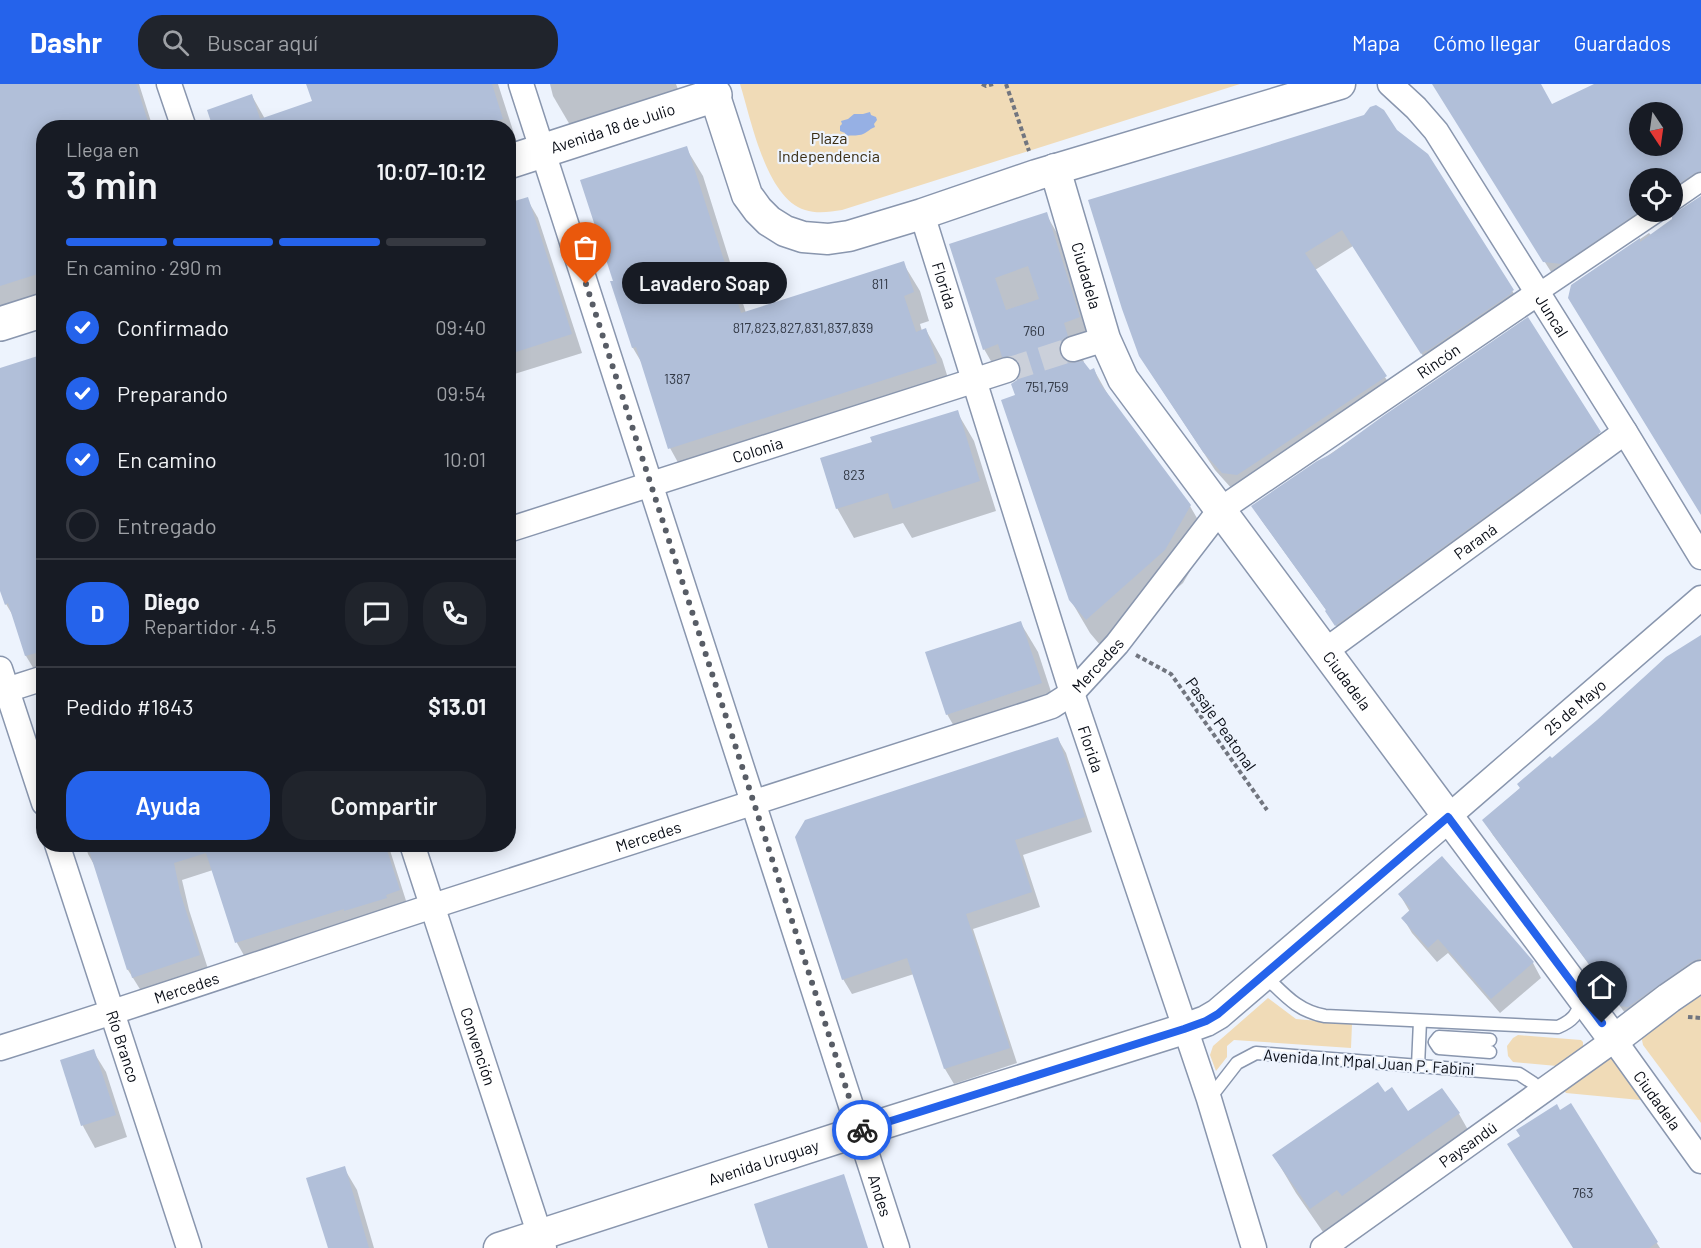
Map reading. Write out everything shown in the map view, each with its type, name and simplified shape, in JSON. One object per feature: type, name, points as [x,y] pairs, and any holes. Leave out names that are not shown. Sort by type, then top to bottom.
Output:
[{"type":"main road","name":"Avenida 18 de Julio","points":[[516,159],[713,89]]},
{"type":"main road","points":[[0,324],[36,313]]},
{"type":"street","points":[[169,84],[181,120]]},
{"type":"street","name":"Andes","points":[[521,84],[897,1248]]},
{"type":"street","points":[[713,89],[747,195],[758,210],[769,221],[785,231],[804,237],[828,239],[849,236],[922,214],[1055,169],[1341,84]]},
{"type":"street","name":"Juncal","points":[[1390,84],[1436,131],[1701,557]]},
{"type":"street","name":"Ciudadela","points":[[1055,169],[1105,339],[1123,379],[1584,998],[1701,1161]]},
{"type":"street","points":[[1683,194],[1701,182]]},
{"type":"street","name":"Florida","points":[[922,214],[1072,693],[1209,1099],[1254,1248]]},
{"type":"street","name":"Rincón","points":[[1220,510],[1643,222]]},
{"type":"street","points":[[1073,349],[1105,339]]},
{"type":"street","name":"Colonia","points":[[516,527],[1007,370]]},
{"type":"street","name":"Paraná","points":[[1325,651],[1625,432]]},
{"type":"street","name":"Mercedes","points":[[0,1048],[1052,706],[1072,693],[1117,644],[1220,510]]},
{"type":"street","name":"25 de Mayo","points":[[1448,817],[1701,598]]},
{"type":"street","points":[[36,679],[2,684],[36,780]]},
{"type":"street","name":"Avenida Uruguay","points":[[500,1248],[542,1241],[860,1131],[1206,1021],[1218,1014],[1448,817]]},
{"type":"street","name":"Río Branco","points":[[60,852],[189,1248]]},
{"type":"street","name":"Convención","points":[[415,852],[542,1241]]},
{"type":"street","points":[[1614,1040],[1701,976]]},
{"type":"street","name":"Paysandú","points":[[1323,1248],[1614,1040]]},
{"type":"lane","points":[[1264,975],[1296,1005],[1305,1011],[1325,1017],[1558,1027],[1570,1022],[1584,998]]},
{"type":"lane","points":[[1418,1066],[1420,1021]]},
{"type":"lane","points":[[1489,1071],[1491,1024]]},
{"type":"lane","points":[[1435,1042],[1439,1036],[1490,1046]]},
{"type":"lane","name":"Avenida Int Mpal Juan P. Fabini","points":[[1209,1099],[1237,1063],[1256,1053],[1519,1074],[1533,1083],[1540,1093]]},
{"type":"path","points":[[982,84],[986,86],[993,84]]},
{"type":"path","points":[[1006,84],[1029,152]]},
{"type":"path","name":"Pasaje Peatonal","points":[[1117,644],[1171,674],[1267,810]]},
{"type":"green space","name":"Plaza Independencia","points":[[740,84],[1240,84],[842,210],[819,212],[805,210],[791,203],[770,174],[755,136]]},
{"type":"green space","points":[[1698,993],[1701,997],[1701,1123],[1643,1045],[1642,1040],[1643,1035]]},
{"type":"green space","points":[[1268,998],[1296,1019],[1352,1024],[1351,1048],[1234,1040],[1227,1046],[1227,1057],[1216,1071],[1210,1055],[1213,1046]]},
{"type":"green space","points":[[1518,1035],[1581,1040],[1583,1047],[1557,1066],[1513,1062],[1508,1056],[1507,1046]]},
{"type":"green space","points":[[1608,1056],[1612,1057],[1644,1099],[1566,1093],[1562,1088]]},
{"type":"water","points":[[870,112],[877,120],[875,127],[857,135],[846,136],[840,131],[841,121],[854,114]]},
{"type":"building","points":[[0,84],[136,84],[147,120],[36,120],[36,275],[0,286]]},
{"type":"building","points":[[306,84],[492,84],[503,119],[210,120],[207,110],[252,94],[260,119],[312,101]]},
{"type":"building","points":[[1432,84],[1541,84],[1552,104],[1594,84],[1701,84],[1701,171],[1683,181],[1683,168],[1629,168],[1629,218],[1562,264],[1543,262]]},
{"type":"building","points":[[1376,105],[1384,110],[1397,130],[1428,154],[1514,290],[1421,354],[1342,230],[1305,253],[1387,376],[1237,475],[1222,473],[1203,452],[1139,356],[1088,200],[1364,115],[1370,107]]},
{"type":"building","points":[[687,146],[741,313],[904,261],[914,292],[904,296],[916,332],[926,328],[937,363],[668,449],[636,347],[632,348],[610,281],[613,281],[580,180]]},
{"type":"building","points":[[1701,196],[1701,515],[1568,298],[1571,285],[1640,238],[1640,242],[1668,222],[1683,222],[1683,208]]},
{"type":"building","points":[[528,197],[572,334],[516,352],[516,201]]},
{"type":"building","points":[[1047,212],[1080,317],[1064,323],[1068,336],[1059,345],[1060,354],[1069,363],[1083,361],[1090,370],[1094,368],[1099,382],[1191,505],[1165,550],[1086,620],[1069,600],[1001,400],[1015,395],[1011,384],[1021,374],[1020,365],[1011,356],[1002,357],[998,344],[983,350],[949,244]],"holes":[[[1028,266],[1039,299],[1006,310],[995,278]]]},
{"type":"building","points":[[1528,317],[1601,432],[1335,626],[1326,610],[1251,506],[1331,454]]},
{"type":"building","points":[[36,357],[36,653],[25,656],[8,603],[5,605],[0,591],[0,368]]},
{"type":"building","points":[[958,410],[980,481],[893,509],[888,493],[836,509],[820,458],[872,442],[870,437]]},
{"type":"building","points":[[1021,621],[1042,683],[946,715],[925,652]]},
{"type":"building","points":[[1701,635],[1701,958],[1691,962],[1628,1007],[1620,1006],[1482,820],[1520,788],[1517,784],[1597,720],[1666,657]]},
{"type":"building","points":[[1058,737],[1085,817],[1015,840],[1032,892],[966,914],[1010,1048],[944,1069],[907,958],[842,980],[795,837],[805,820]]},
{"type":"building","points":[[90,852],[388,852],[400,890],[386,895],[387,898],[235,943],[206,853],[174,863],[180,892],[200,955],[132,978],[130,969],[127,970]]},
{"type":"building","points":[[1442,856],[1534,962],[1491,999],[1438,939],[1428,948],[1401,918],[1411,909],[1398,894]]},
{"type":"building","points":[[94,1049],[116,1115],[81,1126],[60,1060]]},
{"type":"building","points":[[1378,1082],[1385,1092],[1392,1087],[1408,1111],[1442,1088],[1460,1113],[1342,1196],[1337,1190],[1310,1209],[1272,1155]]},
{"type":"building","points":[[1571,1103],[1658,1242],[1649,1248],[1573,1248],[1507,1144],[1520,1136],[1516,1130],[1557,1104],[1560,1110]]},
{"type":"building","points":[[345,1166],[369,1248],[328,1248],[306,1178]]},
{"type":"building","points":[[844,1174],[868,1248],[768,1248],[754,1204]]},
{"type":"tunnel","points":[[1007,370],[1073,349]]},
{"type":"way so far","points":[[586,284],[860,1131],[862,1130]]},
{"type":"place","name":"Lavadero Soap","points":[[586,284]]},
{"type":"route","points":[[862,1130],[1206,1021],[1218,1014],[1448,817],[1602,1023]]}]
